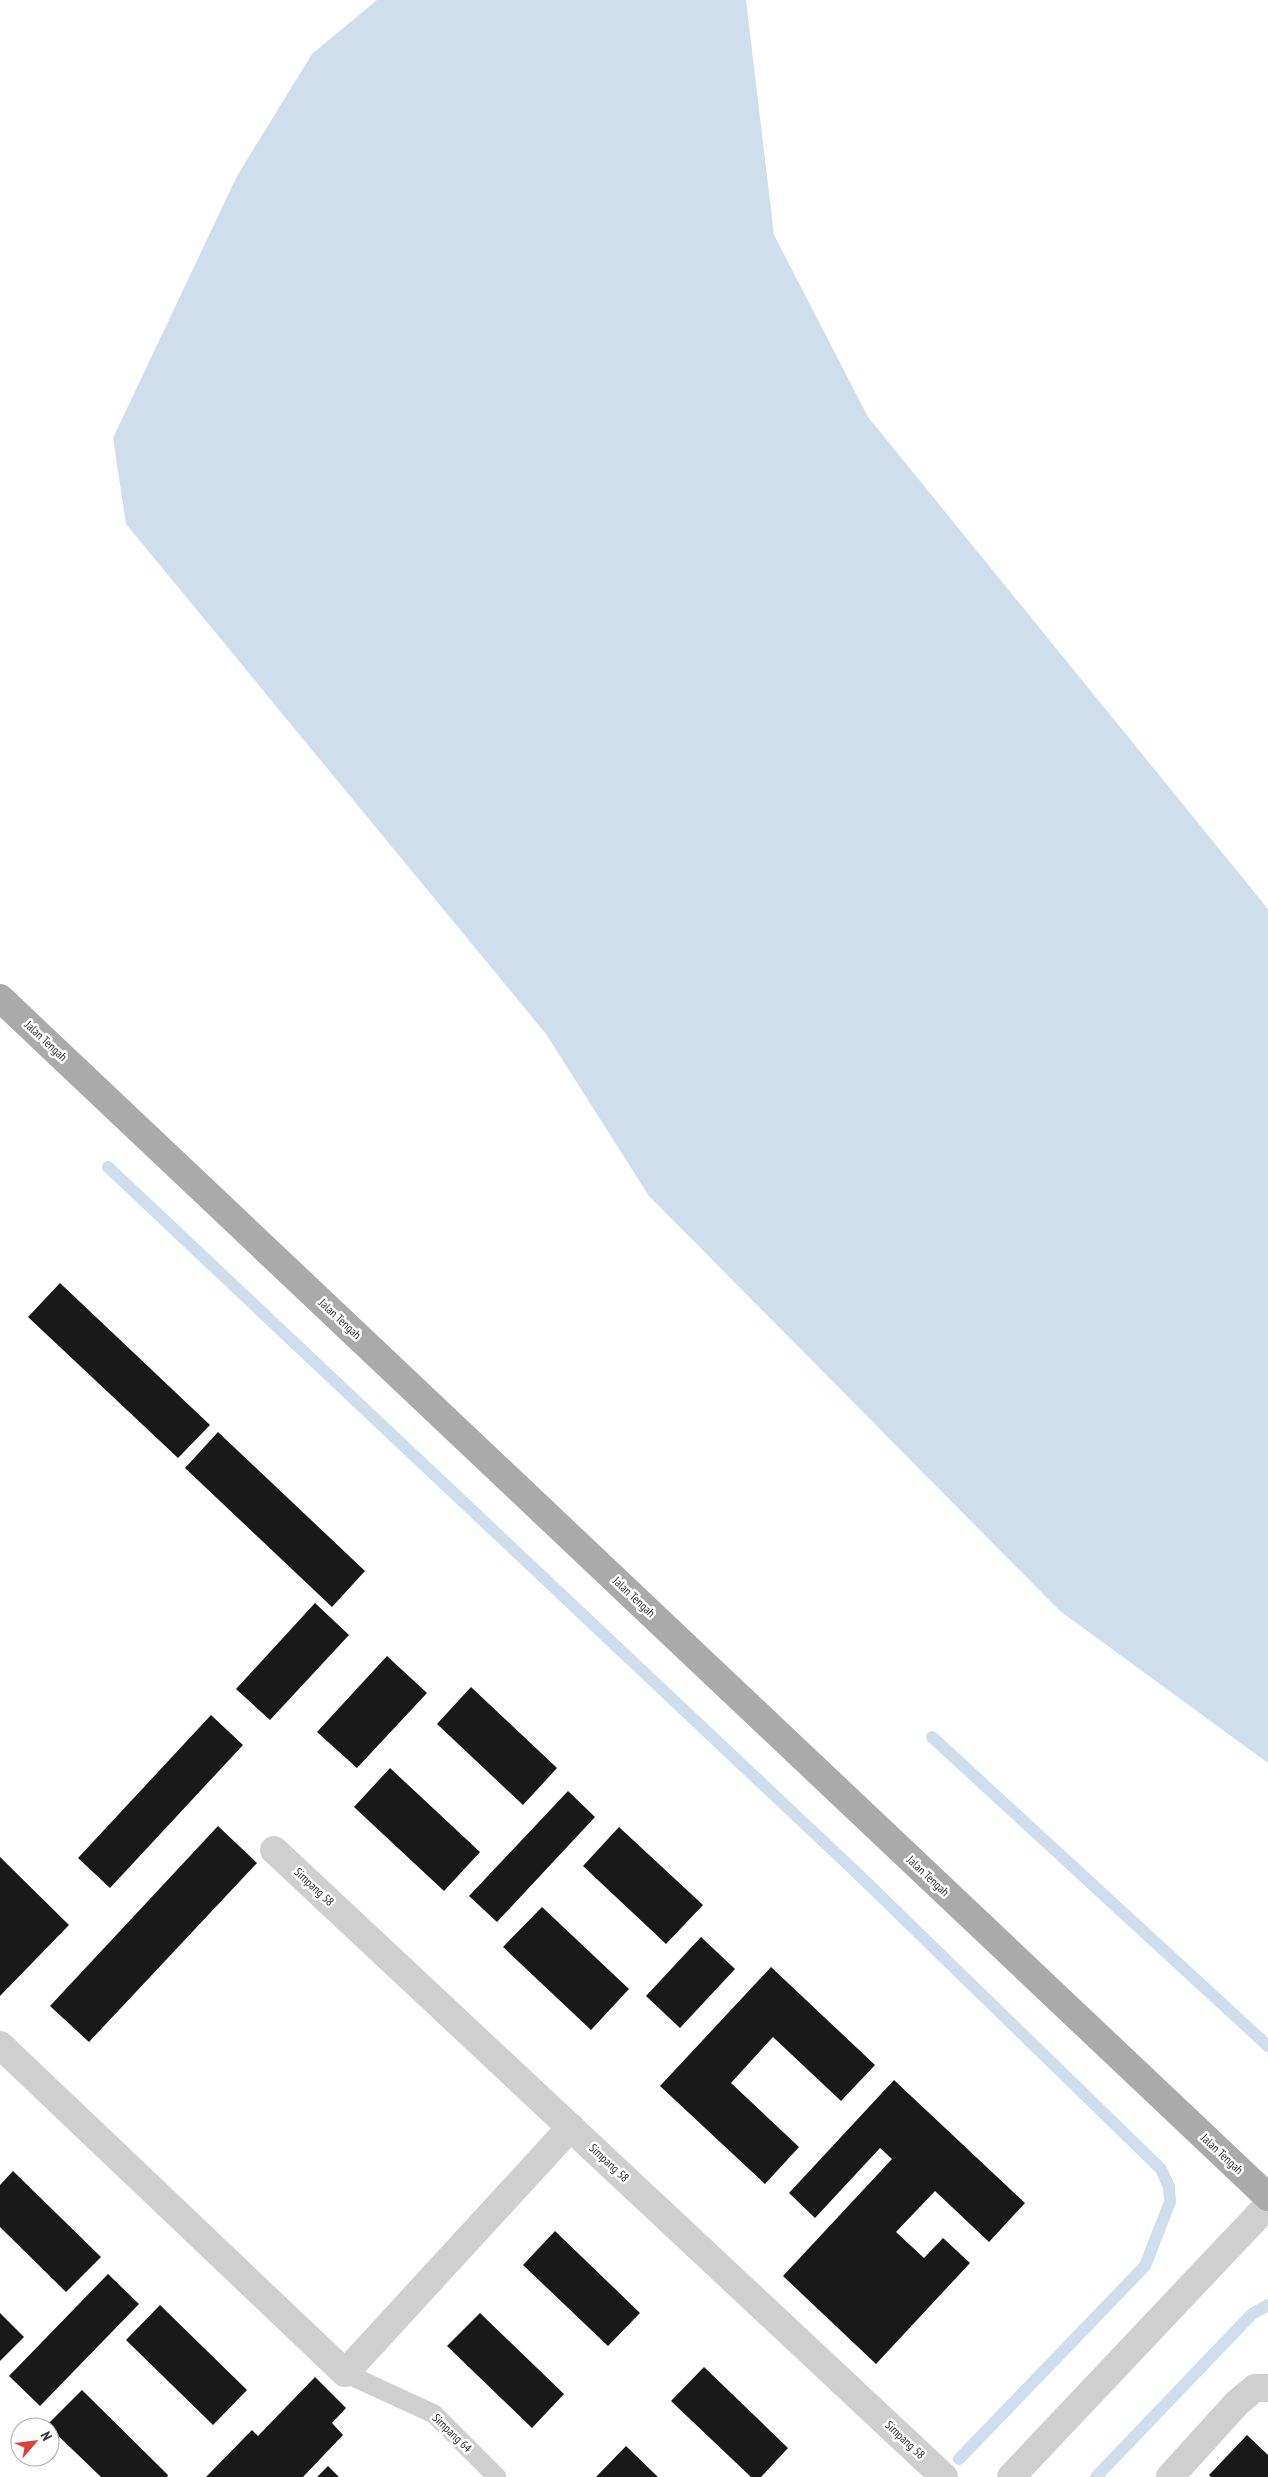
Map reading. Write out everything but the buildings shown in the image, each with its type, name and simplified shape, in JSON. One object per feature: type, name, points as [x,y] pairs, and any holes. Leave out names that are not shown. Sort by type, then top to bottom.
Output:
[{"type":"main road","name":"Jalan Tengah","points":[[0,998],[1268,2197]]},
{"type":"street","name":"Simpang 58","points":[[274,1850],[944,2477]]},
{"type":"street","points":[[0,2045],[345,2373],[571,2128]]},
{"type":"street","points":[[1011,2477],[1268,2205]]},
{"type":"street","points":[[1170,2477],[1237,2403],[1255,2388],[1268,2388]]},
{"type":"lane","name":"Simpang 64","points":[[345,2373],[434,2414],[497,2477]]},
{"type":"water","points":[[377,0],[746,0],[774,235],[868,417],[1268,909],[1268,1763],[1060,1611],[649,1196],[546,1034],[126,524],[113,438],[237,176],[312,54]]},
{"type":"waterway","points":[[108,1167],[860,1876],[1161,2169],[1169,2187],[1170,2202],[1145,2266],[959,2459]]},
{"type":"waterway","points":[[932,1737],[1268,2046]]},
{"type":"waterway","points":[[1096,2477],[1252,2314],[1268,2305]]}]
